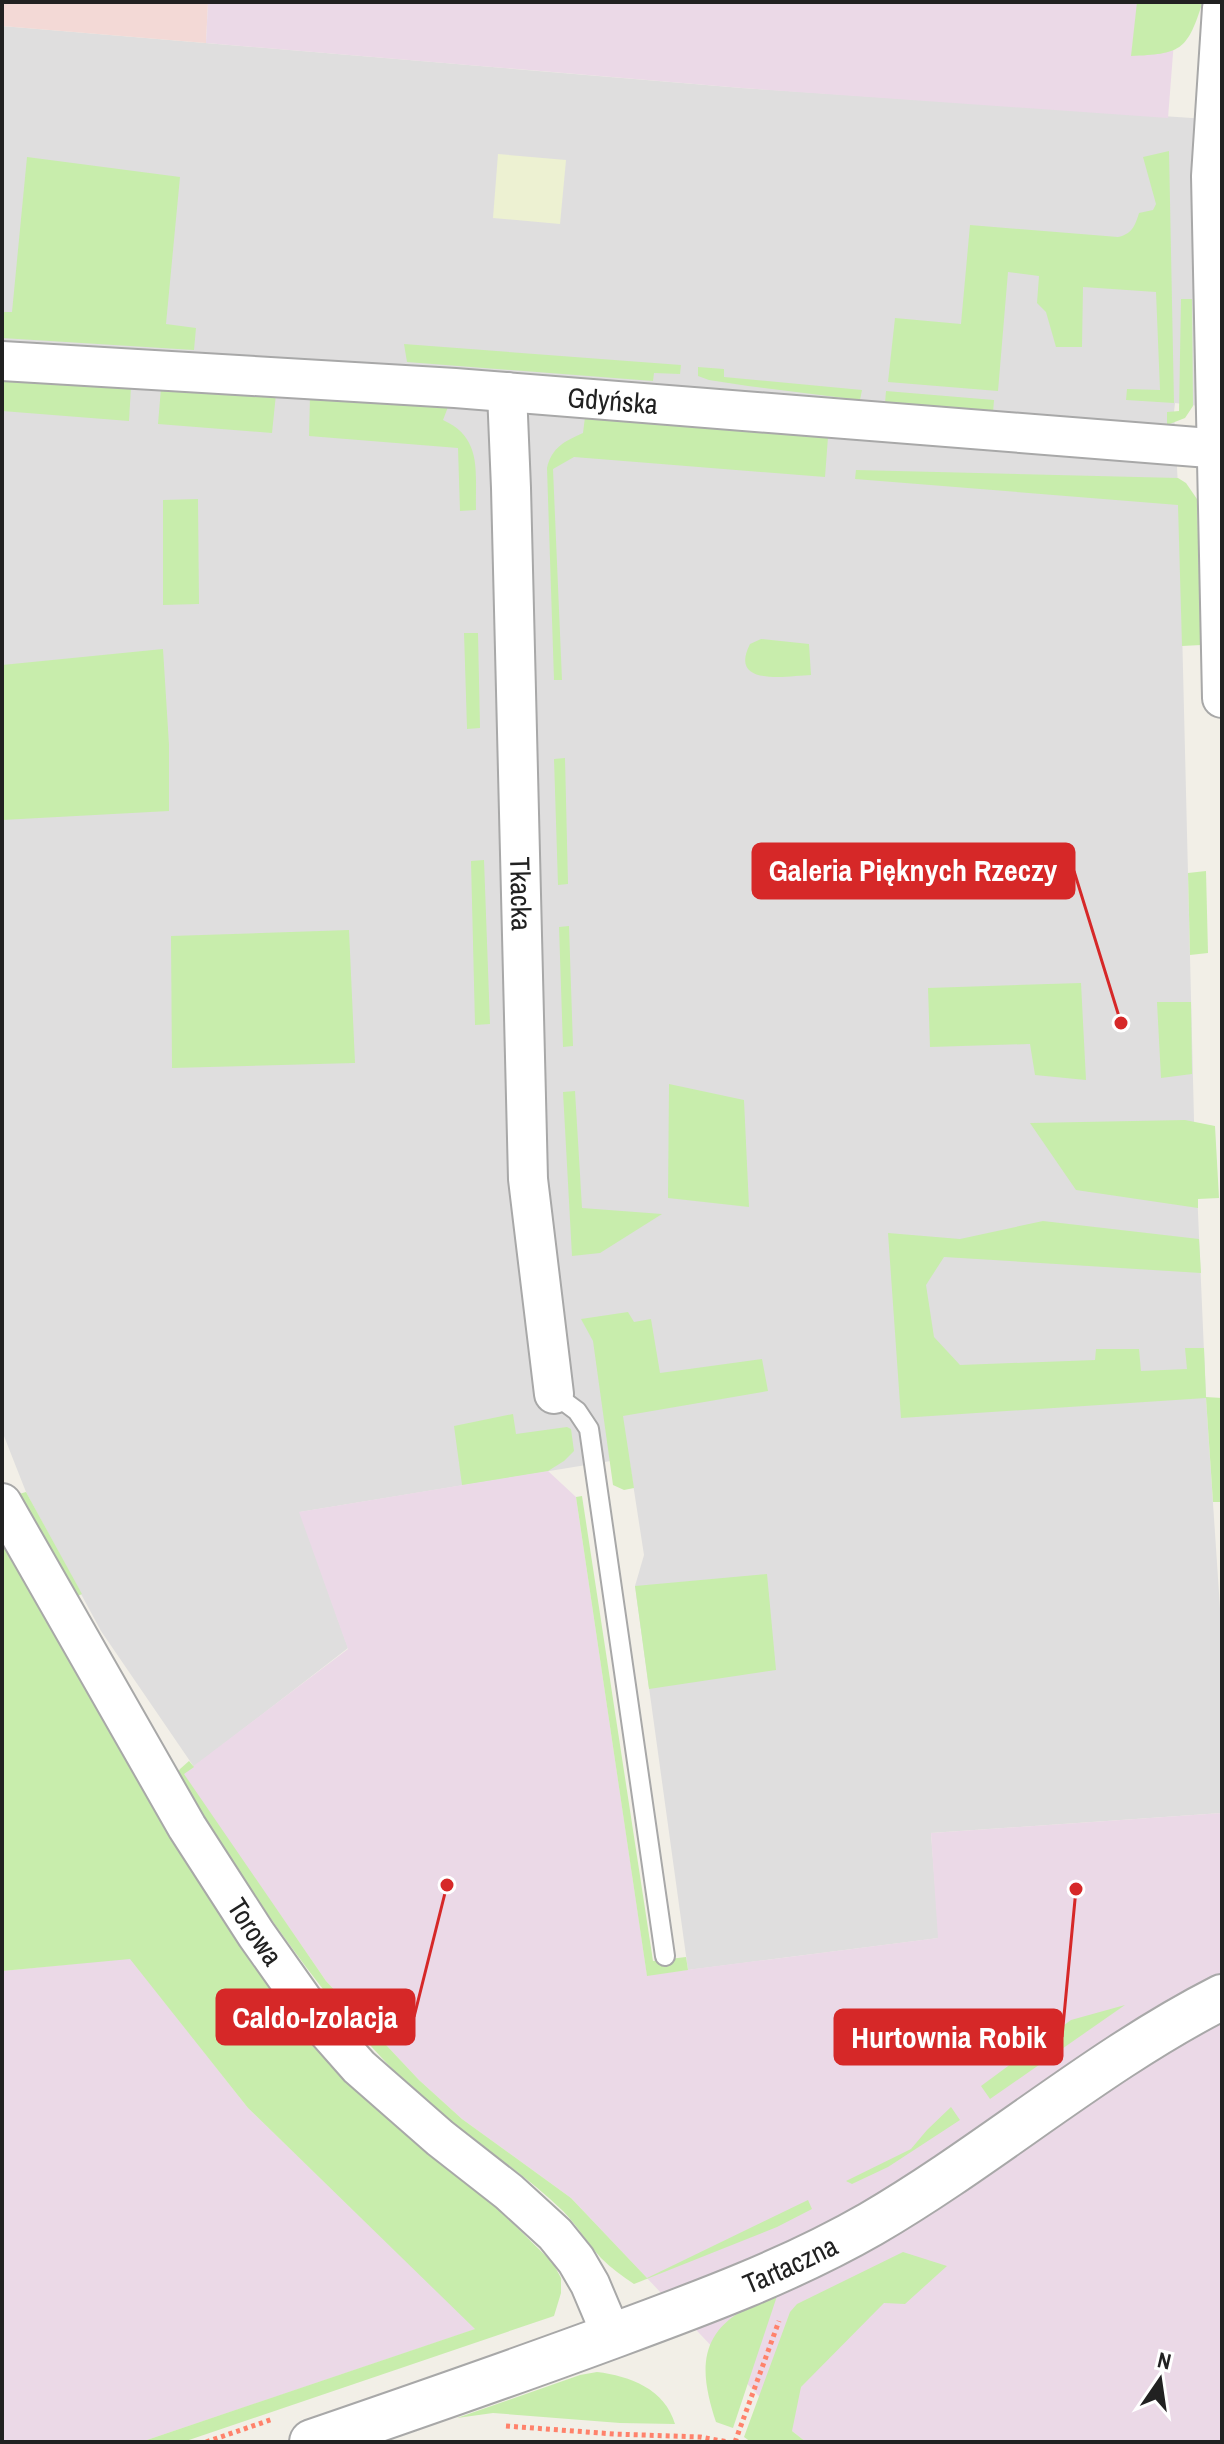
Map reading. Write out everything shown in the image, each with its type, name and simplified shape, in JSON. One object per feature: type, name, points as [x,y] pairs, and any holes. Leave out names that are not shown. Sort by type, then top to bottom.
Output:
[{"type":"street","points":[[1222,8],[1211,176],[1222,698]]},
{"type":"street","name":"Gdyńska","points":[[2,361],[507,392],[1219,449]]},
{"type":"street","name":"Tkacka","points":[[507,392],[528,1179],[554,1394]]},
{"type":"street","name":"Torowa","points":[[2,1503],[187,1827],[256,1934],[314,2016],[359,2067],[555,2234],[590,2284],[612,2336]]},
{"type":"street","name":"Tartaczna","points":[[312,2442],[510,2375],[789,2265],[868,2225],[987,2149],[1141,2043],[1222,1997]]},
{"type":"lane","points":[[554,1394],[577,1411],[589,1429],[665,1956]]},
{"type":"path","points":[[493,2426],[700,2437],[728,2442]]},
{"type":"shaded area","points":[[2,2],[208,2],[206,43],[2,26]]},
{"type":"shaded area","points":[[208,2],[1177,2],[1168,118],[742,88],[206,43]]},
{"type":"shaded area","points":[[2,26],[742,88],[1222,120],[1222,409],[1175,403],[1174,412],[1194,1120],[1206,1398],[1222,1638],[1222,1813],[931,1833],[939,1938],[688,1970],[635,1586],[644,1555],[629,1458],[300,1512],[348,1648],[194,1767],[101,1631],[26,1492],[2,1431]]},
{"type":"shaded area","points":[[548,1471],[576,1497],[647,1975],[938,1938],[931,1833],[1222,1813],[1222,2442],[806,2442],[792,2431],[571,2198],[462,2119],[419,2080],[326,1981],[183,1774],[348,1649],[299,1512]]},
{"type":"shaded area","points":[[130,1958],[248,2108],[476,2329],[141,2442],[2,2442],[2,1971]]},
{"type":"green space","points":[[1137,2],[1202,4],[1191,32],[1179,47],[1161,54],[1131,56]]},
{"type":"green space","points":[[1169,151],[1174,403],[1126,400],[1127,389],[1160,390],[1156,292],[1083,287],[1082,347],[1056,347],[1046,312],[1037,303],[1039,276],[1008,272],[998,391],[888,382],[895,318],[961,324],[970,225],[1123,236],[1132,229],[1139,213],[1153,210],[1156,204],[1143,157]]},
{"type":"green space","points":[[498,154],[566,160],[560,224],[493,218]]},
{"type":"green space","points":[[27,157],[180,177],[166,324],[196,328],[194,350],[2,338],[2,312],[12,312]]},
{"type":"green space","points":[[1181,299],[1192,299],[1193,406],[1185,418],[1167,425],[1167,412],[1179,411]]},
{"type":"green space","points":[[404,344],[681,365],[680,374],[654,373],[653,381],[407,362]]},
{"type":"green space","points":[[698,367],[724,369],[724,377],[862,390],[860,400],[748,386],[698,376]]},
{"type":"green space","points":[[2,378],[131,387],[129,421],[2,411]]},
{"type":"green space","points":[[161,388],[276,394],[272,433],[158,424]]},
{"type":"green space","points":[[886,391],[994,400],[993,413],[885,403]]},
{"type":"green space","points":[[310,397],[448,407],[443,420],[456,427],[471,446],[476,470],[476,510],[460,511],[458,448],[309,436]]},
{"type":"green space","points":[[585,417],[828,437],[825,477],[574,457],[553,469],[562,680],[554,680],[547,468],[560,446],[583,433]]},
{"type":"green space","points":[[856,470],[1178,478],[1186,483],[1197,499],[1201,645],[1182,646],[1178,505],[855,479]]},
{"type":"green space","points":[[198,499],[199,604],[163,605],[163,500]]},
{"type":"green space","points":[[464,633],[478,633],[480,728],[467,729]]},
{"type":"green space","points":[[761,639],[809,644],[811,675],[775,677],[753,673],[747,667],[745,658],[750,644]]},
{"type":"green space","points":[[163,649],[169,745],[169,811],[2,820],[2,665]]},
{"type":"green space","points":[[565,758],[568,884],[558,885],[554,759]]},
{"type":"green space","points":[[484,860],[490,1024],[475,1025],[471,861]]},
{"type":"green space","points":[[1206,871],[1208,953],[1190,955],[1188,873]]},
{"type":"green space","points":[[569,926],[573,1046],[563,1047],[559,927]]},
{"type":"green space","points":[[349,930],[355,1063],[172,1068],[171,936]]},
{"type":"green space","points":[[1081,983],[1086,1080],[1035,1075],[1030,1044],[930,1047],[928,988]]},
{"type":"green space","points":[[1157,1002],[1191,1002],[1192,1074],[1161,1078]]},
{"type":"green space","points":[[669,1084],[744,1100],[749,1207],[668,1198]]},
{"type":"green space","points":[[575,1091],[582,1208],[662,1214],[600,1253],[572,1256],[563,1092]]},
{"type":"green space","points":[[1185,1120],[1215,1126],[1219,1198],[1198,1199],[1198,1208],[1076,1190],[1030,1123]]},
{"type":"green space","points":[[1043,1221],[1199,1239],[1201,1273],[944,1257],[926,1285],[934,1337],[960,1365],[1095,1360],[1096,1349],[1139,1349],[1141,1371],[1187,1369],[1185,1348],[1204,1348],[1206,1397],[1222,1398],[1222,1502],[1213,1502],[1206,1398],[901,1418],[888,1233],[960,1239]]},
{"type":"green space","points":[[628,1312],[634,1322],[651,1319],[660,1373],[762,1359],[768,1391],[623,1416],[634,1488],[624,1490],[613,1485],[593,1341],[581,1319]]},
{"type":"green space","points":[[513,1414],[516,1434],[571,1429],[574,1451],[548,1471],[462,1485],[454,1426]]},
{"type":"green space","points":[[26,1492],[82,1594],[74,1598],[19,1494]]},
{"type":"green space","points":[[582,1496],[653,1961],[686,1957],[688,1970],[647,1976],[576,1497]]},
{"type":"green space","points":[[2,1534],[74,1669],[138,1778],[421,2146],[495,2206],[553,2263],[561,2278],[561,2293],[554,2316],[183,2442],[144,2441],[475,2329],[248,2108],[130,1959],[2,1971]]},
{"type":"green space","points":[[767,1574],[776,1670],[649,1689],[635,1586]]},
{"type":"green space","points":[[189,1761],[194,1767],[184,1774],[326,1981],[419,2080],[462,2119],[571,2198],[647,2278],[808,2200],[812,2209],[777,2227],[634,2284],[625,2278],[601,2258],[568,2216],[543,2193],[418,2094],[367,2042],[308,1969],[253,1893],[176,1775]]},
{"type":"green space","points":[[1125,2005],[990,2099],[981,2086],[1071,2020]]},
{"type":"green space","points":[[951,2107],[960,2120],[888,2167],[852,2184],[846,2181],[911,2149]]},
{"type":"green space","points":[[903,2252],[947,2266],[905,2304],[884,2303],[801,2387],[792,2431],[806,2442],[751,2442],[744,2437],[790,2312],[797,2304]]},
{"type":"green space","points":[[777,2296],[733,2428],[716,2422],[706,2375],[709,2347],[727,2322],[746,2309]]},
{"type":"green space","points":[[597,2372],[645,2386],[663,2402],[675,2424],[493,2413],[457,2418],[580,2375]]},
{"type":"place","name":"Galeria Pięknych Rzeczy","points":[[1121,1023]]},
{"type":"place","name":"Caldo-Izolacja","points":[[447,1885]]},
{"type":"place","name":"Hurtownia Robik","points":[[1076,1889]]}]
